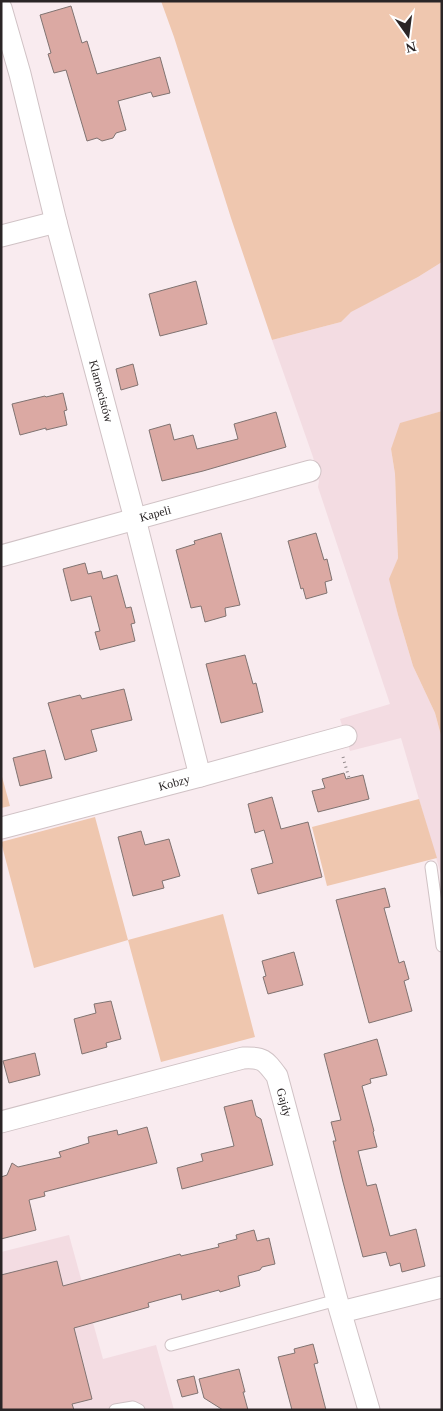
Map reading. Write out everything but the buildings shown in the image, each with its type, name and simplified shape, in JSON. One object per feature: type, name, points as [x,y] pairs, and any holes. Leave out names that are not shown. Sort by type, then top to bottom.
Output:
[{"type":"street","name":"Klarnecistów","points":[[1,8],[20,74],[56,222],[135,519],[200,776]]},
{"type":"street","points":[[1,236],[56,222]]},
{"type":"street","name":"Kapeli","points":[[1,556],[310,471]]},
{"type":"street","name":"Kobzy","points":[[1,828],[200,776],[344,745]]},
{"type":"street","name":"Gajdy","points":[[1,1122],[243,1058],[257,1058],[267,1063],[277,1076],[369,1410]]},
{"type":"street","points":[[339,1306],[442,1287]]},
{"type":"lane","points":[[431,867],[442,946]]},
{"type":"lane","points":[[171,1345],[339,1306]]},
{"type":"lane","points":[[115,1410],[134,1407],[139,1410]]},
{"type":"path","points":[[344,745],[349,778]]},
{"type":"shaded area","points":[[161,1],[442,1],[442,262],[418,277],[351,312],[341,322],[272,340]]},
{"type":"shaded area","points":[[442,262],[442,411],[422,417],[391,449],[395,474],[398,558],[390,579],[413,666],[435,713],[442,739],[442,878],[401,738],[350,751],[340,719],[390,704],[318,487],[319,481],[313,457],[272,340],[341,322],[350,312],[418,277]]},
{"type":"shaded area","points":[[442,411],[442,739],[435,713],[413,666],[389,579],[398,558],[395,474],[391,449],[400,423]]},
{"type":"shaded area","points":[[1,773],[10,806],[1,808]]},
{"type":"shaded area","points":[[419,799],[437,858],[327,886],[312,827]]},
{"type":"shaded area","points":[[95,817],[128,940],[34,968],[1,842]]},
{"type":"shaded area","points":[[223,914],[255,1037],[161,1062],[128,940]]},
{"type":"shaded area","points":[[69,1235],[103,1359],[156,1345],[174,1410],[1,1410],[1,1252]]}]
